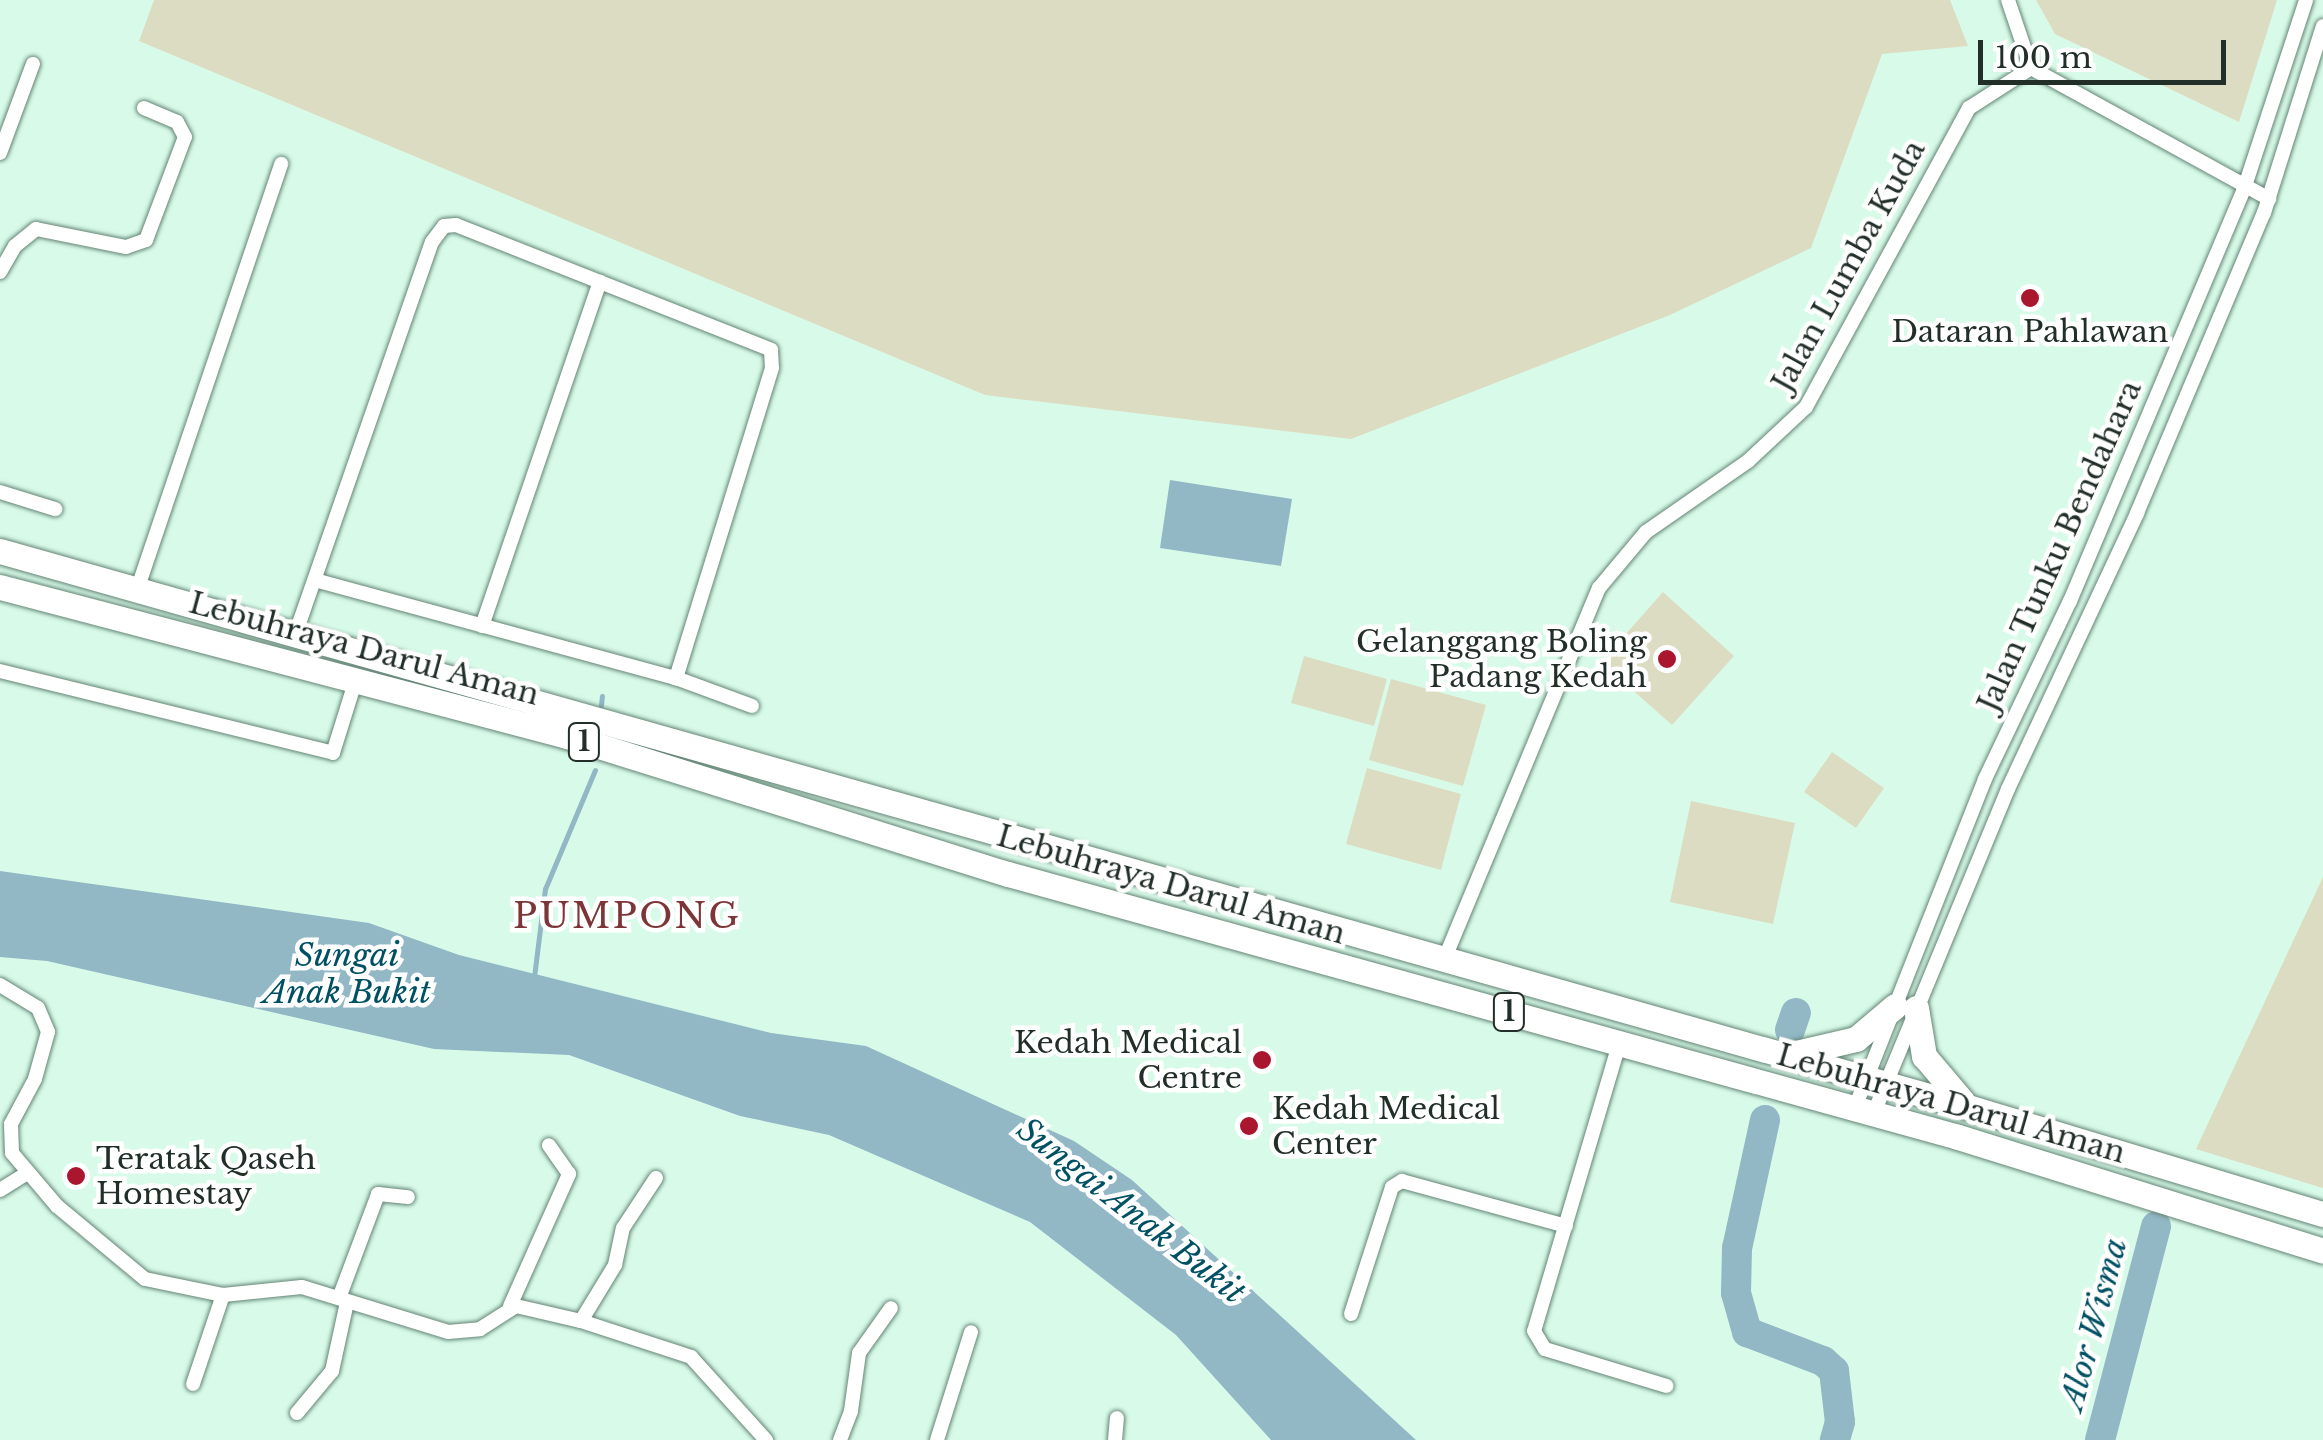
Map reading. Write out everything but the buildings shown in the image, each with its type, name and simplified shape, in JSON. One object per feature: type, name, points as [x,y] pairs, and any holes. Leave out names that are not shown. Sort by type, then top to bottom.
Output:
[{"type":"highway","name":"Lebuhraya Darul Aman","points":[[0,551],[972,833],[1874,1080],[2323,1214]]},
{"type":"highway","name":"Lebuhraya Darul Aman","points":[[0,587],[356,679],[1008,874],[2047,1163],[2323,1250]]},
{"type":"highway","points":[[916,845],[972,833],[1008,874]]},
{"type":"highway","points":[[1778,1056],[1856,1040],[1905,1007],[1924,1056],[1968,1107]]},
{"type":"highway","points":[[2047,1163],[2056,1132]]},
{"type":"street","points":[[2008,0],[2031,68],[2244,189],[2269,199]]},
{"type":"street","name":"Jalan Tunku Bendahara","points":[[1905,1007],[1985,779],[2070,600],[2244,189],[2306,0]]},
{"type":"street","name":"Jalan Tunku Bendahara","points":[[1863,1112],[1905,1007],[2136,512],[2269,199],[2323,26]]},
{"type":"street","points":[[0,153],[32,64]]},
{"type":"street","name":"Jalan Lumba Kuda","points":[[1444,960],[1599,588],[1646,532],[1748,461],[1806,407],[1969,108],[2031,68]]},
{"type":"street","points":[[0,272],[15,246],[36,229],[126,247],[146,240],[185,137],[177,122],[144,108]]},
{"type":"street","points":[[137,590],[281,164]]},
{"type":"street","points":[[296,635],[438,231],[456,225],[766,344],[772,357],[676,678]]},
{"type":"street","points":[[482,626],[600,282]]},
{"type":"street","points":[[0,492],[55,509]]},
{"type":"street","points":[[315,580],[676,678],[752,706]]},
{"type":"street","points":[[0,671],[333,752],[356,679]]},
{"type":"street","points":[[1985,779],[2008,789]]},
{"type":"street","points":[[0,985],[38,1008],[48,1032],[9,1135],[26,1174],[145,1280],[223,1295],[271,1286],[343,1300],[389,1319],[462,1333],[480,1329],[510,1306],[569,1174],[549,1145]]},
{"type":"street","points":[[1620,1042],[1536,1342],[1667,1386]]},
{"type":"street","points":[[0,1190],[26,1174]]},
{"type":"street","points":[[580,1321],[615,1265],[622,1228],[656,1178]]},
{"type":"street","points":[[1352,1314],[1392,1187],[1402,1182],[1566,1226]]},
{"type":"street","points":[[297,1413],[332,1371],[343,1300],[378,1194],[408,1197]]},
{"type":"street","points":[[193,1384],[223,1295]]},
{"type":"street","points":[[510,1306],[580,1321],[691,1357],[766,1440]]},
{"type":"street","points":[[840,1440],[852,1411],[858,1353],[892,1308]]},
{"type":"street","points":[[937,1440],[971,1332]]},
{"type":"street","points":[[1116,1440],[1117,1418]]},
{"type":"green space","points":[[154,0],[1950,0],[1968,46],[1882,54],[1811,248],[1670,315],[1351,439],[985,395],[139,41]]},
{"type":"green space","points":[[2036,0],[2277,0],[2239,122],[2055,34]]},
{"type":"green space","name":"Gelanggang Boling Padang Kedah","points":[[1663,592],[1734,656],[1672,725],[1601,662]]},
{"type":"green space","points":[[1304,656],[1387,679],[1374,726],[1291,703]]},
{"type":"green space","points":[[1391,679],[1486,705],[1463,786],[1369,760]]},
{"type":"green space","points":[[1832,752],[1884,788],[1856,828],[1804,792]]},
{"type":"green space","points":[[1367,768],[1461,794],[1441,870],[1346,844]]},
{"type":"green space","points":[[1691,801],[1795,823],[1773,924],[1670,902]]},
{"type":"green space","points":[[2323,877],[2323,1188],[2196,1149]]},
{"type":"water","points":[[1170,480],[1292,499],[1281,566],[1160,548]]},
{"type":"water","name":"Sungai Anak Bukit","points":[[0,871],[369,923],[459,955],[771,1033],[866,1046],[1074,1141],[1132,1180],[1416,1440],[1271,1440],[1176,1335],[1030,1222],[829,1135],[740,1116],[569,1055],[434,1049],[47,961],[0,957]]},
{"type":"waterway","points":[[601,705],[602,696]]},
{"type":"waterway","points":[[534,977],[545,889],[595,770]]},
{"type":"waterway","points":[[1790,1030],[1796,1013]]},
{"type":"waterway","points":[[1765,1120],[1737,1248],[1736,1293],[1747,1332],[1823,1361],[1834,1371],[1840,1422],[1835,1440]]},
{"type":"waterway","name":"Alor Wisma","points":[[2100,1440],[2156,1226]]},
{"type":"place","name":"Dataran Pahlawan","points":[[2030,298]]},
{"type":"place","name":"Gelanggang Boling Padang Kedah","points":[[1667,659]]},
{"type":"place","name":"Kedah Medical Centre","points":[[1262,1060]]},
{"type":"place","name":"Kedah Medical Center","points":[[1249,1126]]},
{"type":"place","name":"Teratak Qaseh Homestay","points":[[76,1176]]},
{"type":"district","name":"PUMPONG","points":[[627,916]]}]
